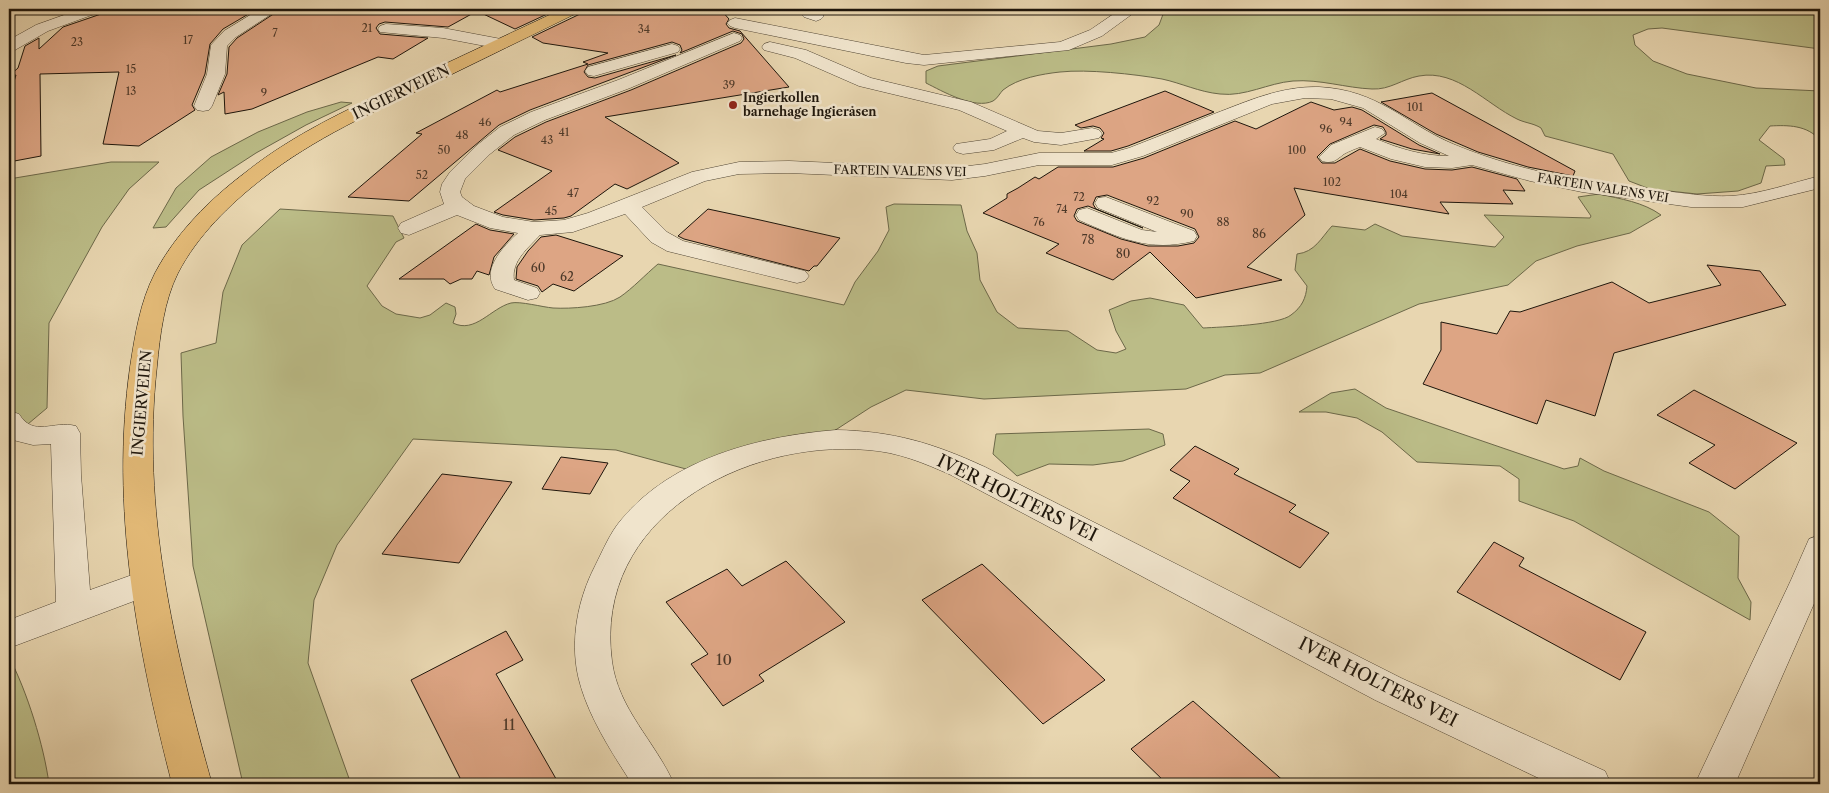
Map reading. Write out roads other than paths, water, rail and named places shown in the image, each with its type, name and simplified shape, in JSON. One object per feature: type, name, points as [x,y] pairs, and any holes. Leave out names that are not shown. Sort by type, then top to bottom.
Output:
[{"type":"main road","name":"INGIERVEIEN","points":[[192,784],[179,736],[146,583],[139,531],[137,478],[141,377],[158,293],[170,266],[213,212],[235,190],[299,144],[395,94],[574,9]]},
{"type":"street","points":[[9,47],[42,28],[95,9]]},
{"type":"street","points":[[203,106],[216,74],[219,45],[230,34],[253,18],[271,9]]},
{"type":"street","points":[[594,71],[728,32],[924,60],[1063,46],[1096,33],[1131,9]]},
{"type":"street","points":[[409,228],[459,206],[452,200],[450,192],[452,184],[483,150],[507,131],[538,116],[624,84],[728,32],[757,12]]},
{"type":"street","points":[[386,29],[443,33],[501,44]]},
{"type":"street","points":[[728,32],[800,54],[864,82],[965,106],[1022,132],[1044,138],[1061,139],[1092,134]]},
{"type":"street","name":"FARTEIN VALENS VEI","points":[[459,206],[486,220],[512,227],[534,229],[565,227],[628,205],[699,176],[739,168],[789,167],[952,174],[986,170],[1039,159],[1103,160],[1136,152],[1266,100],[1293,94],[1313,93],[1348,97],[1368,104],[1433,142],[1472,158],[1527,175],[1577,186],[1662,198],[1731,202],[1764,198],[1820,182]]},
{"type":"street","points":[[1329,157],[1338,149],[1359,139],[1402,124]]},
{"type":"street","points":[[963,148],[994,144],[1022,132]]},
{"type":"street","points":[[1359,139],[1395,154],[1422,160],[1450,162],[1472,158]]},
{"type":"street","points":[[1103,160],[1110,188],[1105,202]]},
{"type":"street","points":[[628,205],[659,237],[675,246],[797,276]]},
{"type":"street","points":[[528,293],[503,284],[501,273],[508,259],[534,229]]},
{"type":"street","points":[[9,420],[11,426],[19,434],[37,436],[66,433],[66,475],[74,610]]},
{"type":"street","name":"IVER HOLTERS VEI","points":[[654,784],[611,716],[596,676],[592,641],[595,608],[605,577],[619,549],[633,527],[673,491],[721,465],[772,448],[850,439],[910,448],[974,474],[1388,689],[1591,784]]},
{"type":"street","points":[[1715,784],[1808,580],[1820,547]]},
{"type":"street","points":[[9,634],[146,583]]},
{"type":"place","name":"Ingierkollen barnehage Ingieråsen","points":[[733,105]]}]
